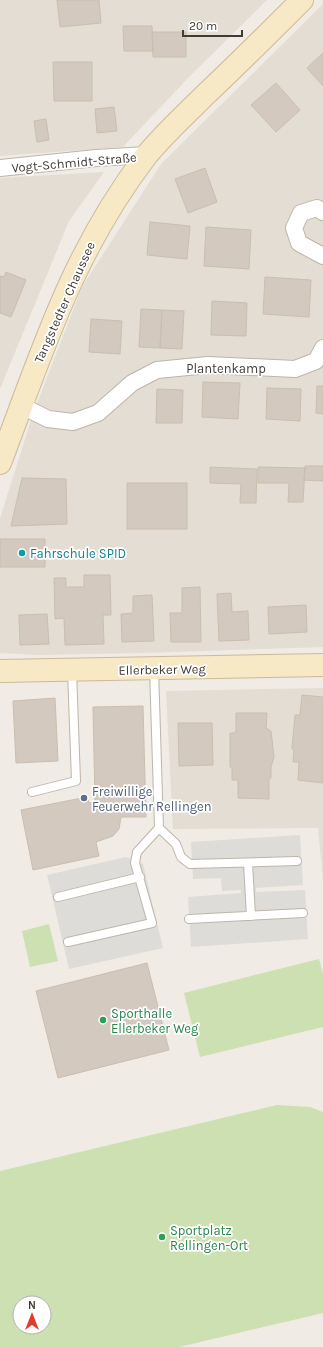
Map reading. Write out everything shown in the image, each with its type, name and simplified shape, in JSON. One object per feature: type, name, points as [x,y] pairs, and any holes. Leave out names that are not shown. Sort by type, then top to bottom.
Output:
[{"type":"main road","name":"Tangstedter Chaussee","points":[[0,463],[47,333],[88,244],[116,199],[147,155],[168,132],[302,0]]},
{"type":"main road","name":"Ellerbeker Weg","points":[[0,671],[72,671],[323,665]]},
{"type":"street","name":"Vogt-Schmidt-Straße","points":[[0,168],[96,158],[147,155]]},
{"type":"street","points":[[323,212],[317,208],[301,213],[294,228],[299,243],[316,250],[323,256]]},
{"type":"street","name":"Plantenkamp","points":[[20,406],[48,420],[73,422],[98,413],[132,383],[157,370],[208,365],[295,369],[316,361],[323,348]]},
{"type":"lane","points":[[68,942],[152,923],[135,863],[137,852],[159,828],[154,669]]},
{"type":"lane","points":[[32,792],[76,781],[72,671]]},
{"type":"lane","points":[[159,828],[176,844],[181,857],[190,864],[297,861]]},
{"type":"lane","points":[[248,863],[251,916]]},
{"type":"lane","points":[[58,897],[140,877]]},
{"type":"lane","points":[[189,919],[302,913]]},
{"type":"shaded area","points":[[0,0],[267,0],[187,79],[123,147],[0,156]]},
{"type":"shaded area","points":[[323,4],[323,647],[37,655],[0,653],[0,518],[33,414],[82,287],[161,164]]},
{"type":"shaded area","points":[[104,172],[69,221],[0,389],[0,178]]},
{"type":"shaded area","points":[[323,688],[323,880],[318,828],[173,829],[166,691]]},
{"type":"shaded area","points":[[300,835],[303,885],[256,888],[256,892],[305,890],[308,939],[191,947],[188,897],[241,893],[241,890],[222,891],[221,878],[193,879],[191,842]]},
{"type":"shaded area","points":[[126,857],[143,864],[163,948],[69,969],[47,875]]},
{"type":"green space","points":[[49,924],[58,961],[30,967],[22,931]]},
{"type":"green space","points":[[319,959],[323,974],[323,1027],[200,1057],[184,993]]},
{"type":"green space","name":"Sportplatz Rellingen-Ort","points":[[277,1105],[310,1107],[323,1112],[323,1313],[179,1347],[0,1347],[0,1171]]},
{"type":"building","points":[[57,0],[99,0],[101,23],[60,27]]},
{"type":"building","points":[[123,26],[152,26],[153,51],[124,51]]},
{"type":"building","points":[[152,32],[186,32],[186,57],[153,57]]},
{"type":"building","points":[[323,53],[323,86],[307,68]]},
{"type":"building","points":[[53,62],[92,62],[92,101],[54,101]]},
{"type":"building","points":[[276,83],[300,110],[276,132],[251,105]]},
{"type":"building","points":[[114,107],[117,131],[97,133],[95,109]]},
{"type":"building","points":[[46,119],[49,140],[37,142],[34,121]]},
{"type":"building","points":[[205,168],[217,202],[188,213],[175,179]]},
{"type":"building","points":[[150,222],[190,226],[187,259],[147,255]]},
{"type":"building","points":[[206,227],[251,230],[249,269],[204,266]]},
{"type":"building","points":[[6,272],[26,280],[11,317],[0,313],[0,276],[4,277]]},
{"type":"building","points":[[265,277],[311,280],[309,317],[263,314]]},
{"type":"building","points":[[212,301],[247,303],[246,336],[211,335]]},
{"type":"building","points":[[141,309],[162,310],[160,348],[139,347]]},
{"type":"building","points":[[162,310],[184,311],[182,349],[160,348]]},
{"type":"building","points":[[91,319],[122,321],[120,354],[89,352]]},
{"type":"building","points":[[203,382],[240,383],[238,419],[202,417]]},
{"type":"building","points":[[317,386],[323,386],[323,414],[316,413]]},
{"type":"building","points":[[267,388],[301,389],[300,421],[266,419]]},
{"type":"building","points":[[157,389],[183,390],[182,423],[156,423]]},
{"type":"building","points":[[305,466],[323,466],[323,481],[304,480]]},
{"type":"building","points":[[210,467],[257,469],[256,503],[240,503],[241,484],[210,483]]},
{"type":"building","points":[[258,467],[305,468],[303,502],[288,502],[289,483],[258,483]]},
{"type":"building","points":[[22,478],[66,479],[67,524],[11,526]]},
{"type":"building","points":[[127,483],[187,483],[187,529],[127,529]]},
{"type":"building","name":"Fahrschule SPID","points":[[0,539],[45,539],[45,567],[0,567]]},
{"type":"building","points":[[84,575],[110,575],[111,615],[103,615],[104,644],[65,645],[64,618],[55,619],[54,578],[66,578],[66,587],[84,587]]},
{"type":"building","points":[[200,587],[201,642],[171,642],[170,613],[182,613],[182,588]]},
{"type":"building","points":[[231,593],[232,612],[248,611],[249,640],[219,641],[217,594]]},
{"type":"building","points":[[152,595],[154,641],[122,642],[121,614],[133,613],[133,596]]},
{"type":"building","points":[[306,605],[307,632],[269,634],[268,607]]},
{"type":"building","points":[[47,614],[49,644],[20,645],[19,615]]},
{"type":"building","points":[[302,695],[323,697],[323,783],[298,780],[299,762],[293,762],[294,749],[292,749],[295,715],[300,715]]},
{"type":"building","points":[[55,698],[58,761],[16,763],[13,701]]},
{"type":"building","points":[[143,706],[146,817],[121,817],[119,829],[113,836],[96,842],[99,856],[33,870],[21,810],[87,797],[89,803],[95,802],[93,707]]},
{"type":"building","points":[[236,713],[267,713],[266,728],[271,731],[274,757],[271,767],[271,778],[269,778],[269,799],[238,798],[238,780],[232,780],[232,767],[230,767],[230,733],[235,733],[236,730]]},
{"type":"building","points":[[178,723],[212,723],[213,765],[179,766]]},
{"type":"building","name":"Sporthalle Ellerbeker Weg","points":[[147,963],[169,1050],[58,1078],[36,991]]},
{"type":"place","name":"Fahrschule SPID","points":[[22,553]]},
{"type":"place","name":"Freiwillige Feuerwehr Rellingen","points":[[84,798]]},
{"type":"place","name":"Sporthalle Ellerbeker Weg","points":[[103,1020]]},
{"type":"place","name":"Sportplatz Rellingen-Ort","points":[[162,1237]]}]
